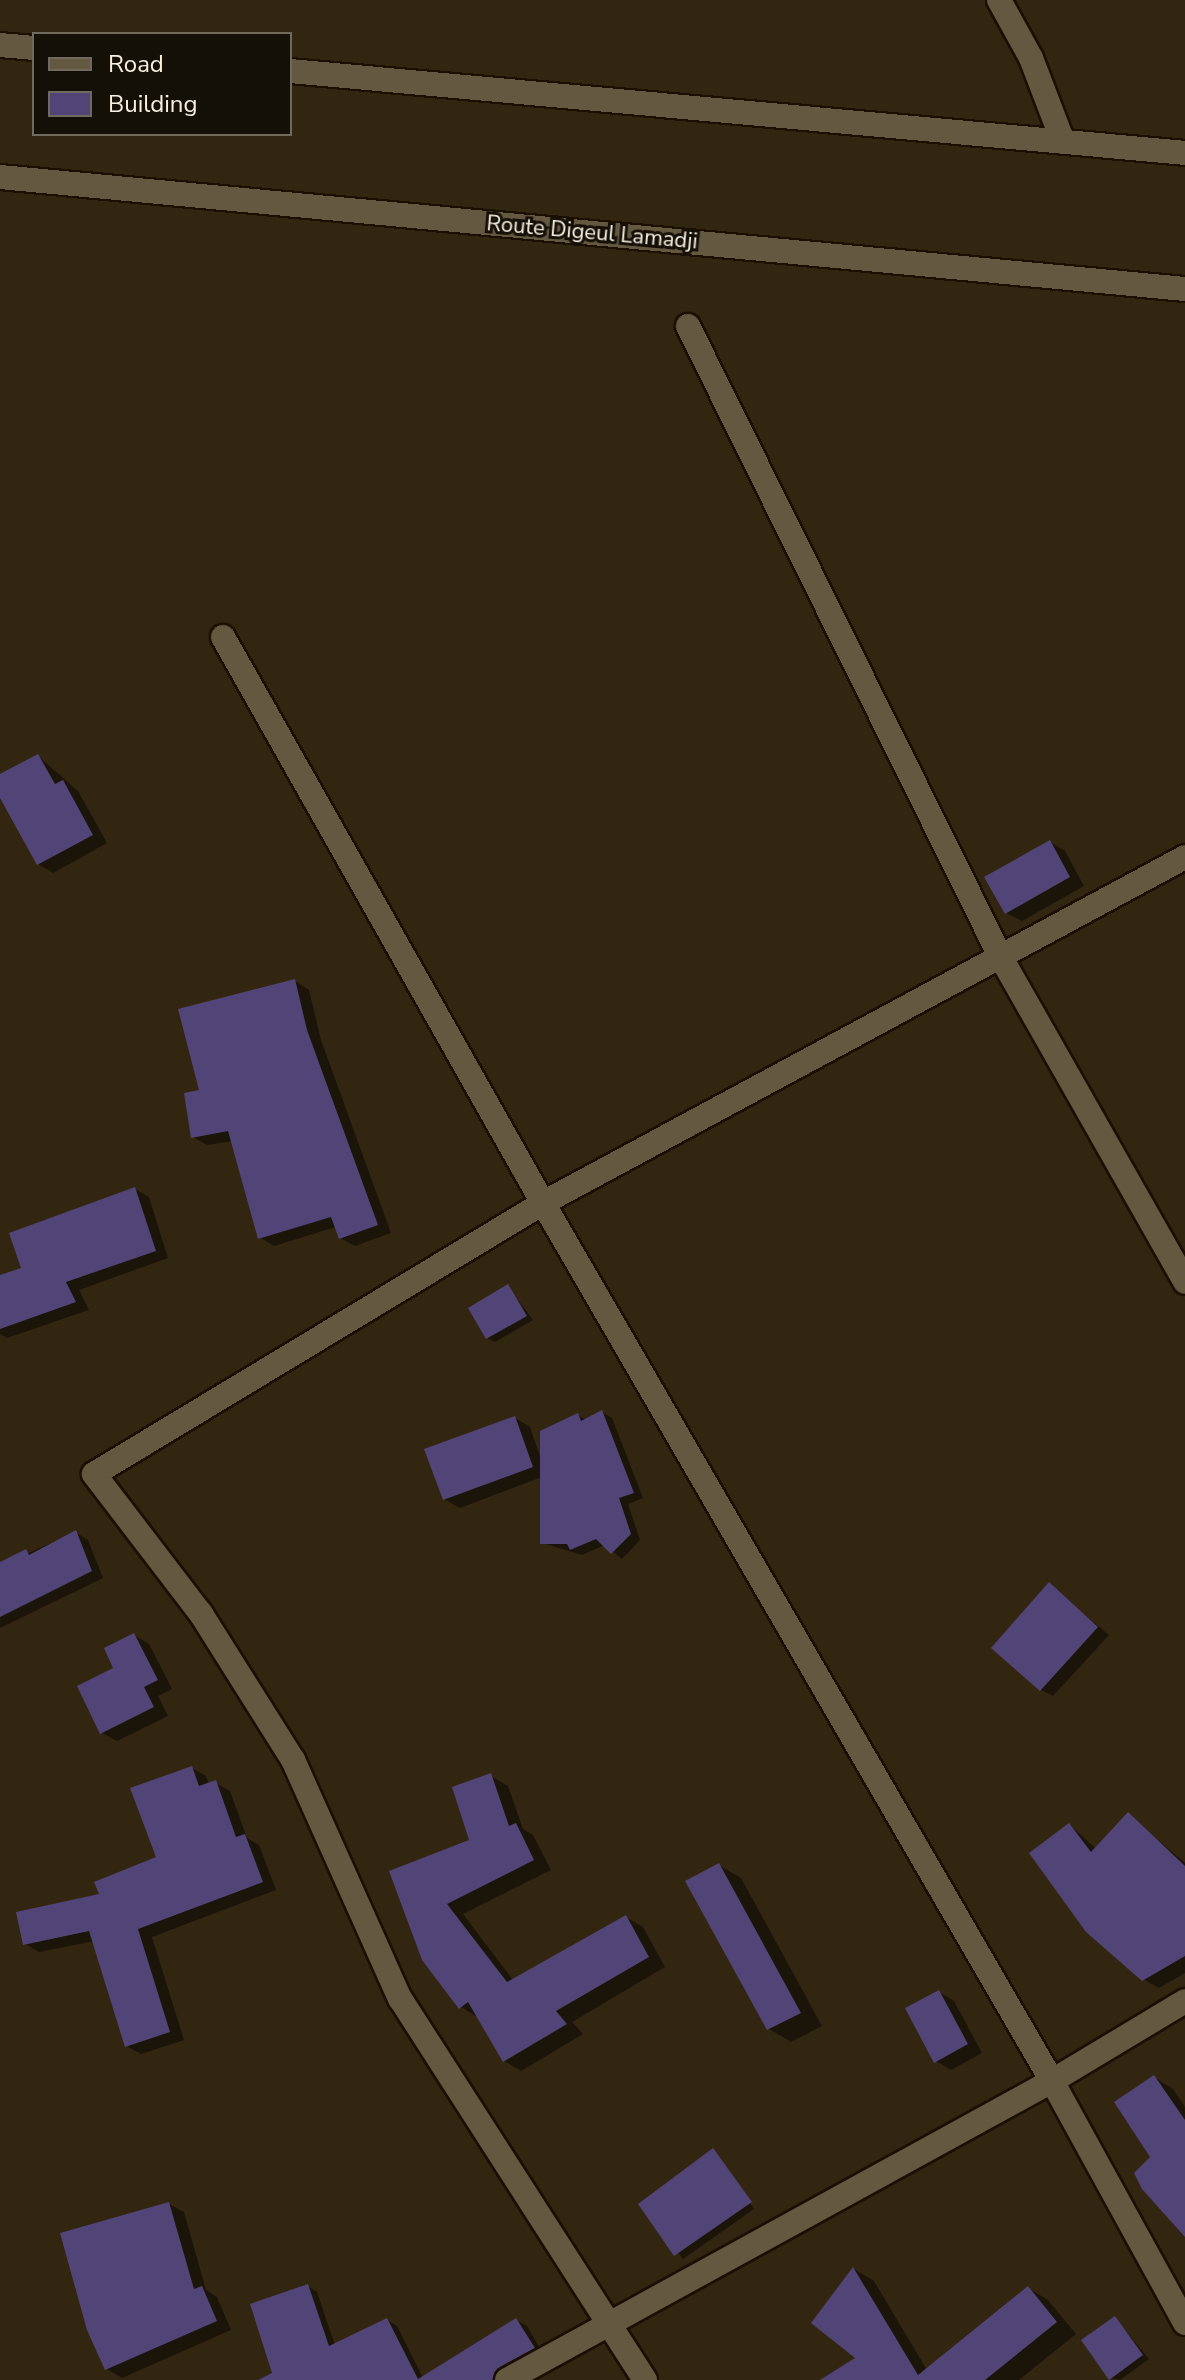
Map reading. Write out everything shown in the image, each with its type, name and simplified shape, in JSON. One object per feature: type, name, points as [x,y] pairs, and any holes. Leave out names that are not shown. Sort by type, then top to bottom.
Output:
[{"type":"street","points":[[999,0],[1031,58],[1063,142]]},
{"type":"street","points":[[0,45],[32,48]]},
{"type":"street","points":[[292,71],[1185,153]]},
{"type":"street","name":"Route Digeul Lamadji","points":[[0,177],[1185,289]]},
{"type":"street","points":[[688,326],[999,954],[1185,1282]]},
{"type":"street","points":[[223,637],[543,1203],[1052,2081],[1185,2323]]},
{"type":"street","points":[[645,2380],[400,1999],[293,1760],[201,1614],[94,1474],[543,1203],[999,954],[1185,857]]},
{"type":"street","points":[[507,2380],[1052,2081],[1185,2001]]},
{"type":"building","points":[[38,754],[55,784],[63,780],[93,835],[37,865],[0,798],[0,774]]},
{"type":"building","points":[[1050,840],[1070,877],[1005,914],[984,877]]},
{"type":"building","points":[[295,979],[307,1030],[378,1225],[339,1239],[331,1217],[258,1239],[228,1131],[191,1138],[184,1093],[199,1090],[178,1009]]},
{"type":"building","points":[[135,1187],[156,1251],[66,1282],[76,1302],[0,1329],[0,1275],[21,1268],[9,1233]]},
{"type":"building","points":[[508,1284],[527,1316],[486,1339],[468,1308]]},
{"type":"building","points":[[602,1410],[634,1493],[619,1498],[631,1534],[611,1554],[596,1539],[570,1550],[567,1544],[540,1544],[540,1431],[578,1413],[581,1421]]},
{"type":"building","points":[[515,1416],[533,1467],[443,1500],[424,1449]]},
{"type":"building","points":[[76,1530],[92,1571],[0,1617],[0,1562],[26,1549],[29,1555]]},
{"type":"building","points":[[1049,1582],[1098,1627],[1040,1691],[991,1648]]},
{"type":"building","points":[[134,1633],[158,1680],[144,1687],[154,1707],[100,1734],[77,1686],[113,1668],[104,1648]]},
{"type":"building","points":[[192,1766],[199,1786],[216,1780],[236,1837],[245,1834],[263,1882],[138,1929],[170,2032],[125,2047],[89,1931],[23,1945],[16,1912],[99,1894],[94,1882],[156,1857],[130,1788]]},
{"type":"building","points":[[491,1773],[509,1826],[516,1823],[534,1860],[447,1904],[507,1982],[626,1915],[649,1957],[556,2011],[567,2024],[503,2062],[468,2002],[459,2009],[422,1960],[389,1871],[469,1840],[452,1787]]},
{"type":"building","points":[[1128,1812],[1185,1866],[1185,1956],[1142,1981],[1086,1932],[1029,1853],[1069,1823],[1091,1852]]},
{"type":"building","points":[[719,1863],[801,2013],[767,2030],[685,1881]]},
{"type":"building","points":[[939,1990],[968,2044],[934,2063],[905,2008]]},
{"type":"building","points":[[1154,2075],[1185,2120],[1185,2237],[1142,2189],[1134,2173],[1150,2157],[1114,2102]]},
{"type":"building","points":[[713,2148],[752,2202],[674,2256],[638,2204]]},
{"type":"building","points":[[169,2202],[194,2289],[202,2286],[217,2321],[105,2370],[87,2330],[60,2233]]},
{"type":"building","points":[[853,2267],[918,2375],[1028,2286],[1057,2322],[985,2380],[820,2380],[855,2358],[811,2323]]},
{"type":"building","points":[[308,2284],[329,2346],[387,2318],[418,2379],[516,2318],[535,2348],[500,2367],[492,2380],[258,2380],[272,2373],[250,2304]]},
{"type":"building","points":[[1115,2316],[1143,2355],[1109,2380],[1081,2340]]}]
